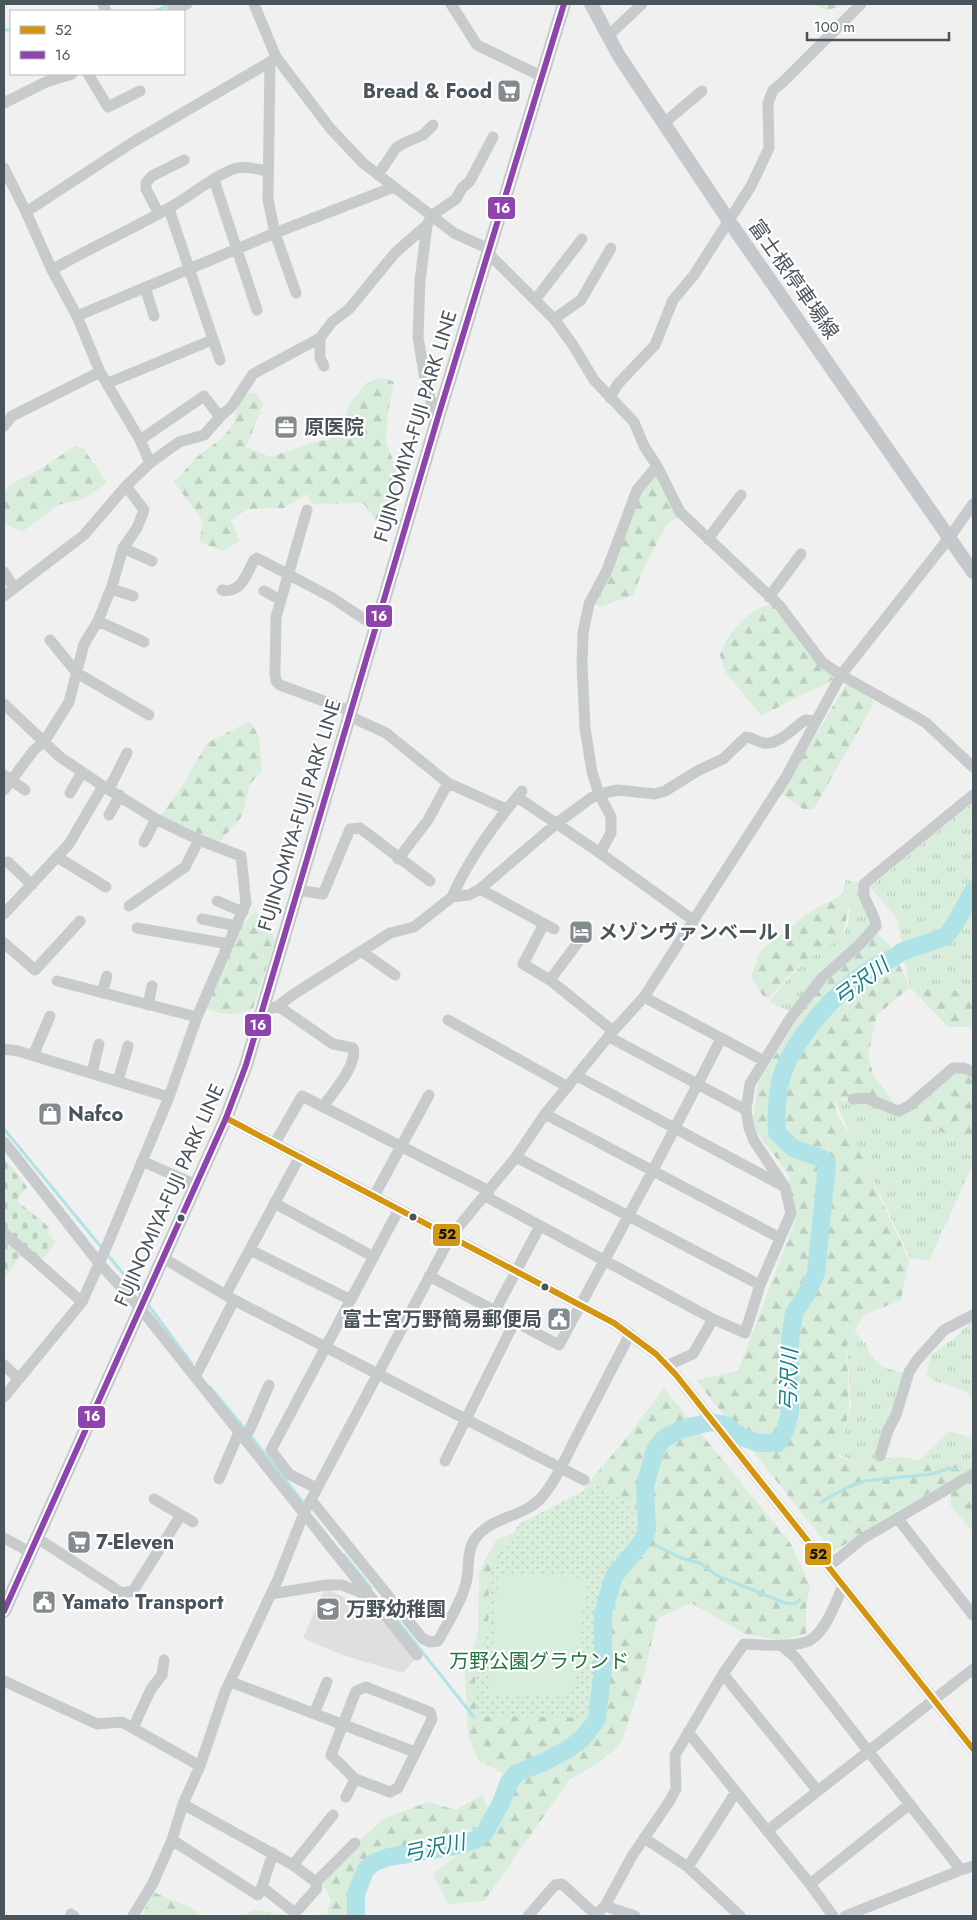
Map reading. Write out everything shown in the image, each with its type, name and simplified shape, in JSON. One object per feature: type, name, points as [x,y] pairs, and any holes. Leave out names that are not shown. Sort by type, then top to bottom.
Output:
[{"type":"main road","name":"FUJINOMIYA-FUJI PARK LINE","points":[[4,1611],[226,1118],[246,1066],[438,417],[564,4]]},
{"type":"main road","name":"富士根停車場線","points":[[591,4],[619,56],[729,221],[973,572]]},
{"type":"street","points":[[174,10],[187,4]]},
{"type":"street","points":[[254,4],[273,59],[330,128],[362,162],[394,187],[429,221],[489,251],[554,319],[573,345],[594,380],[634,422],[644,446],[658,466],[680,512],[779,605],[822,662],[841,675],[925,722],[973,767]]},
{"type":"street","points":[[451,4],[476,45],[541,76]]},
{"type":"street","points":[[608,36],[642,4]]},
{"type":"street","points":[[610,398],[617,385],[655,344],[673,300],[694,275],[751,186],[769,148],[768,103],[773,90],[784,82],[860,4]]},
{"type":"street","points":[[273,59],[267,171],[268,200],[275,233],[296,292]]},
{"type":"street","points":[[26,212],[133,142],[273,59]]},
{"type":"street","points":[[4,103],[46,82],[69,75]]},
{"type":"street","points":[[89,75],[108,107],[140,91]]},
{"type":"street","points":[[664,124],[702,92]]},
{"type":"street","points":[[378,175],[396,148],[404,142],[423,135],[433,125]]},
{"type":"street","points":[[4,596],[84,534],[126,486],[150,463],[179,442],[204,435],[232,406],[253,374],[320,338],[332,322],[349,309],[395,253],[456,199],[462,188],[470,181],[493,137]]},
{"type":"street","points":[[184,160],[148,178],[146,189],[164,211],[190,268],[220,360]]},
{"type":"street","points":[[4,168],[52,270],[77,316],[100,372],[140,440],[150,463]]},
{"type":"street","points":[[52,270],[84,251],[105,243],[164,211],[237,168],[267,171]]},
{"type":"street","points":[[214,180],[257,310]]},
{"type":"street","points":[[77,316],[275,233],[394,187]]},
{"type":"street","points":[[429,221],[420,281],[418,337],[425,379],[434,412],[438,417]]},
{"type":"street","points":[[535,300],[582,239]]},
{"type":"street","points":[[554,319],[581,300],[611,248]]},
{"type":"street","points":[[145,287],[154,316]]},
{"type":"street","points":[[320,338],[320,358],[324,366]]},
{"type":"street","points":[[108,383],[212,340]]},
{"type":"street","points":[[4,426],[12,416],[100,372]]},
{"type":"street","points":[[140,440],[204,396],[220,417]]},
{"type":"street","points":[[600,853],[611,833],[611,816],[599,794],[592,772],[585,728],[582,664],[583,634],[589,604],[606,570],[637,490],[658,466]]},
{"type":"street","points":[[4,790],[8,778],[44,742],[69,702],[84,644],[98,621],[111,589],[123,548],[137,528],[144,510],[126,486]]},
{"type":"street","points":[[708,539],[740,495]]},
{"type":"street","points":[[133,1916],[153,1883],[172,1840],[183,1804],[200,1766],[225,1692],[288,1557],[304,1513],[451,1236],[516,1157],[545,1114],[644,997],[786,777],[841,675],[949,538],[973,504]]},
{"type":"street","points":[[307,510],[276,617],[276,681],[280,685],[350,714],[386,733],[448,782],[506,809]]},
{"type":"street","points":[[123,548],[152,562]]},
{"type":"street","points":[[769,597],[801,554]]},
{"type":"street","points":[[222,590],[228,591],[240,586],[254,560],[257,558],[341,603],[376,627]]},
{"type":"street","points":[[4,572],[14,588]]},
{"type":"street","points":[[111,589],[133,596]]},
{"type":"street","points":[[264,591],[281,600]]},
{"type":"street","points":[[98,621],[144,642]]},
{"type":"street","points":[[50,640],[77,673],[149,715]]},
{"type":"street","points":[[4,704],[60,758],[156,819],[199,840],[241,856],[246,903],[197,1017],[169,1096],[82,1302],[4,1397]]},
{"type":"street","points":[[262,1012],[278,1006],[390,933],[414,927],[452,897],[469,894],[480,889],[557,823],[599,794],[618,790],[655,794],[665,791],[723,759],[746,737],[768,744],[778,740],[805,720],[816,721]]},
{"type":"street","points":[[5,910],[32,885],[69,844],[111,790],[127,753]]},
{"type":"street","points":[[70,793],[82,772]]},
{"type":"street","points":[[8,778],[26,790]]},
{"type":"street","points":[[398,859],[428,820],[448,782]]},
{"type":"street","points":[[109,815],[111,790]]},
{"type":"street","points":[[452,897],[462,873],[506,809],[519,794],[693,920]]},
{"type":"street","points":[[275,1143],[302,1096],[487,1194],[540,1226],[713,1318],[745,1333],[760,1285],[791,1212],[785,1188],[754,1141],[749,1128],[746,1110],[750,1084],[790,1019],[822,978],[860,944],[876,926],[864,896],[864,884],[973,795]]},
{"type":"street","points":[[144,842],[156,819]]},
{"type":"street","points":[[297,890],[324,894],[350,829],[360,828],[398,859],[430,881]]},
{"type":"street","points":[[129,906],[185,868],[199,840]]},
{"type":"street","points":[[57,857],[106,887]]},
{"type":"street","points":[[8,862],[32,885]]},
{"type":"street","points":[[480,889],[549,926],[523,964],[550,980],[611,1034],[746,1110]]},
{"type":"street","points":[[217,902],[243,912]]},
{"type":"street","points":[[202,920],[236,926]]},
{"type":"street","points":[[4,943],[35,970],[80,921]]},
{"type":"street","points":[[137,928],[229,944]]},
{"type":"street","points":[[550,980],[579,941]]},
{"type":"street","points":[[361,951],[395,975]]},
{"type":"street","points":[[102,993],[107,976]]},
{"type":"street","points":[[57,981],[197,1017]]},
{"type":"street","points":[[148,1004],[152,986]]},
{"type":"street","points":[[644,997],[764,1061]]},
{"type":"street","points":[[278,1006],[334,1044],[353,1048],[353,1063],[323,1107]]},
{"type":"street","points":[[33,1056],[50,1016]]},
{"type":"street","points":[[448,1020],[568,1087]]},
{"type":"street","points":[[429,1276],[559,1345],[652,1172],[720,1039]]},
{"type":"street","points":[[92,1073],[99,1044]]},
{"type":"street","points":[[118,1081],[128,1046]]},
{"type":"street","points":[[4,1048],[169,1096]]},
{"type":"street","points":[[853,1099],[866,1098],[898,1111],[909,1106],[953,1068],[964,1068],[973,1072]]},
{"type":"street","points":[[577,1076],[785,1188]]},
{"type":"street","points":[[374,1196],[429,1095]]},
{"type":"street","points":[[545,1114],[780,1238]]},
{"type":"street","points":[[226,1118],[614,1323],[668,1365],[973,1749]]},
{"type":"street","points":[[4,1142],[99,1263],[143,1302],[195,1377],[244,1433],[304,1513],[417,1655]]},
{"type":"street","points":[[195,1377],[250,1250],[300,1156]]},
{"type":"street","points":[[516,1157],[760,1285]]},
{"type":"street","points":[[142,1161],[196,1185]]},
{"type":"street","points":[[274,1203],[374,1257]]},
{"type":"street","points":[[316,1488],[289,1474],[271,1450],[399,1209]]},
{"type":"street","points":[[495,1311],[540,1226]]},
{"type":"street","points":[[4,1233],[82,1302]]},
{"type":"street","points":[[250,1250],[350,1300]]},
{"type":"street","points":[[163,1258],[230,1297],[584,1480]]},
{"type":"street","points":[[880,1456],[887,1432],[896,1416],[909,1372],[917,1360],[944,1330],[973,1315]]},
{"type":"street","points":[[668,1365],[693,1354],[713,1318]]},
{"type":"street","points":[[445,1461],[514,1321]]},
{"type":"street","points":[[311,1500],[422,1638],[430,1642],[438,1641],[467,1582],[469,1551],[479,1533],[493,1523],[532,1507],[542,1498],[560,1468],[630,1334]]},
{"type":"street","points":[[4,1365],[19,1379]]},
{"type":"street","points":[[220,1479],[269,1385]]},
{"type":"street","points":[[828,1566],[862,1539],[973,1474]]},
{"type":"street","points":[[154,1499],[193,1522]]},
{"type":"street","points":[[37,1538],[122,1593],[133,1591],[181,1515]]},
{"type":"street","points":[[898,1519],[973,1615]]},
{"type":"street","points":[[4,1538],[30,1552]]},
{"type":"street","points":[[271,1594],[326,1585],[342,1585],[371,1597]]},
{"type":"street","points":[[528,1916],[555,1885],[562,1884],[594,1915],[605,1906],[632,1856],[670,1802],[676,1789],[675,1755],[723,1674],[744,1644],[781,1645],[808,1642],[829,1619],[843,1585]]},
{"type":"street","points":[[371,1597],[381,1587]]},
{"type":"street","points":[[781,1645],[795,1657],[961,1870]]},
{"type":"street","points":[[133,1728],[151,1689],[162,1675],[164,1660]]},
{"type":"street","points":[[767,1831],[973,1669]]},
{"type":"street","points":[[723,1674],[817,1790]]},
{"type":"street","points":[[4,1681],[97,1724],[122,1722],[200,1766]]},
{"type":"street","points":[[231,1682],[415,1752]]},
{"type":"street","points":[[314,1714],[327,1682]]},
{"type":"street","points":[[366,1687],[430,1712],[432,1719],[398,1788],[390,1792],[355,1779],[331,1755],[342,1725],[356,1691],[366,1687]]},
{"type":"street","points":[[688,1732],[810,1884],[832,1916]]},
{"type":"street","points":[[346,1797],[355,1779]]},
{"type":"street","points":[[688,1867],[736,1792]]},
{"type":"street","points":[[183,1804],[293,1865],[316,1882],[317,1888],[295,1913],[262,1886]]},
{"type":"street","points":[[810,1884],[910,1804]]},
{"type":"street","points":[[293,1865],[332,1815]]},
{"type":"street","points":[[644,1838],[688,1867],[740,1916]]},
{"type":"street","points":[[172,1840],[258,1895],[273,1854]]},
{"type":"street","points":[[316,1882],[355,1843]]},
{"type":"street","points":[[844,1916],[973,1866]]},
{"type":"street","points":[[605,1906],[635,1916]]},
{"type":"shaded area","points":[[325,1588],[375,1612],[415,1659],[403,1673],[342,1655],[303,1638]]},
{"type":"green space","points":[[812,4],[854,4],[826,10]]},
{"type":"green space","points":[[385,378],[394,382],[388,412],[386,442],[396,468],[397,495],[393,518],[377,521],[363,503],[312,504],[308,494],[284,508],[248,509],[231,520],[239,541],[223,551],[199,542],[203,521],[174,482],[197,457],[221,439],[234,424],[240,394],[257,393],[263,405],[246,447],[271,457],[311,443],[330,439],[339,428],[351,402],[366,384],[373,380]]},
{"type":"green space","points":[[75,446],[84,449],[107,483],[83,499],[58,505],[22,532],[4,523],[4,493],[11,484],[40,469]]},
{"type":"green space","points":[[656,475],[678,517],[666,525],[633,595],[599,607],[593,602],[642,490]]},
{"type":"green space","points":[[773,604],[839,675],[823,685],[761,715],[726,673],[720,655],[728,638],[740,622],[756,610]]},
{"type":"green space","points":[[847,683],[872,699],[873,705],[813,810],[803,809],[781,793]]},
{"type":"green space","points":[[250,721],[259,737],[262,771],[250,784],[242,816],[218,844],[160,817],[184,783],[207,743]]},
{"type":"green space","points":[[973,803],[973,992],[910,987],[897,918],[870,887]]},
{"type":"green space","points":[[846,880],[860,883],[873,926],[791,1012],[769,1002],[803,963],[842,936],[849,918],[850,903],[842,895]]},
{"type":"green space","points":[[842,895],[850,903],[842,938],[798,966],[769,998],[763,996],[751,977],[760,951],[810,912]]},
{"type":"green space","points":[[255,911],[267,920],[275,942],[253,1008],[234,1014],[222,1014],[210,1010],[204,1007],[244,923]]},
{"type":"green space","points":[[876,931],[890,946],[910,987],[877,1015],[868,1055],[873,1074],[895,1105],[854,1096],[835,1101],[837,1116],[858,1145],[874,1185],[909,1260],[901,1300],[864,1315],[847,1345],[849,1411],[838,1456],[856,1464],[876,1459],[905,1457],[918,1461],[963,1460],[967,1471],[886,1518],[833,1552],[696,1380],[738,1371],[793,1226],[796,1213],[787,1172],[752,1126],[758,1083],[802,1011],[835,972]]},
{"type":"green space","points":[[910,987],[973,992],[973,1027],[948,1027]]},
{"type":"green space","points":[[953,1068],[973,1072],[973,1147],[902,1113]]},
{"type":"green space","points":[[866,1098],[898,1111],[973,1147],[973,1164],[929,1261],[910,1258],[835,1101]]},
{"type":"green space","points":[[4,1158],[27,1187],[17,1201],[50,1228],[48,1234],[56,1242],[38,1265],[20,1256],[4,1279]]},
{"type":"green space","points":[[970,1323],[973,1323],[973,1400],[964,1390],[935,1381],[926,1375],[932,1354],[952,1340]]},
{"type":"green space","points":[[855,1332],[866,1344],[871,1356],[883,1367],[913,1376],[885,1459],[856,1464],[838,1453],[851,1408],[847,1345]]},
{"type":"green space","points":[[664,1388],[791,1544],[810,1586],[806,1609],[806,1634],[780,1640],[745,1634],[691,1603],[661,1617],[656,1623],[644,1675],[621,1743],[600,1762],[570,1779],[484,1901],[448,1904],[433,1874],[487,1832],[510,1777],[479,1761],[468,1736],[465,1672],[478,1633],[479,1572],[496,1540],[569,1511],[594,1476],[620,1446]]},
{"type":"green space","points":[[950,1431],[973,1438],[973,1467],[967,1471],[963,1460],[918,1461]]},
{"type":"green space","points":[[973,1481],[973,1528],[971,1529],[951,1507],[951,1491]]},
{"type":"green space","name":"万野公園グラウンド","points":[[595,1485],[629,1505],[640,1528],[633,1545],[608,1573],[595,1613],[596,1666],[592,1700],[584,1718],[476,1716],[475,1675],[488,1633],[489,1573],[519,1524]]},
{"type":"green space","points":[[499,1573],[587,1578],[571,1696],[489,1695]]},
{"type":"green space","points":[[482,1795],[491,1816],[474,1829],[386,1855],[367,1865],[362,1913],[355,1916],[302,1916],[327,1914],[331,1900],[322,1882],[325,1873],[383,1819],[428,1802],[456,1810]]},
{"type":"green space","points":[[153,1892],[191,1908],[202,1916],[142,1916]]},
{"type":"green space","points":[[256,1910],[292,1916],[241,1916]]},
{"type":"waterway","points":[[157,10],[172,4]]},
{"type":"waterway","points":[[4,30],[10,30]]},
{"type":"waterway","name":"弓沢川","points":[[356,1916],[356,1894],[366,1869],[375,1862],[389,1857],[450,1847],[475,1840],[485,1832],[501,1803],[509,1782],[517,1773],[568,1749],[583,1738],[597,1719],[603,1668],[603,1613],[614,1576],[642,1542],[647,1530],[645,1486],[655,1450],[663,1439],[682,1429],[710,1422],[725,1425],[742,1437],[759,1443],[778,1443],[785,1431],[790,1412],[790,1341],[794,1313],[807,1293],[816,1273],[827,1164],[823,1159],[793,1148],[777,1133],[778,1094],[783,1072],[795,1048],[812,1023],[843,990],[881,963],[901,952],[945,937],[955,924],[973,891]]},
{"type":"waterway","points":[[4,1129],[102,1248]]},
{"type":"waterway","points":[[106,1253],[142,1296]]},
{"type":"waterway","points":[[147,1303],[192,1364]]},
{"type":"waterway","points":[[210,1387],[246,1430]]},
{"type":"waterway","points":[[250,1435],[302,1501]]},
{"type":"waterway","points":[[821,1502],[848,1487],[865,1481],[932,1474],[950,1468],[955,1469]]},
{"type":"waterway","points":[[655,1545],[681,1558],[700,1563],[716,1575],[785,1603],[794,1604],[800,1600]]},
{"type":"waterway","points":[[344,1555],[371,1588]]},
{"type":"waterway","points":[[381,1600],[474,1717]]},
{"type":"transit line","name":"16","points":[[4,1611],[226,1118],[246,1065],[438,417],[564,4]]},
{"type":"transit line","name":"52","points":[[226,1118],[614,1323],[656,1354],[676,1375],[973,1749]]},
{"type":"place","name":"Bread & Food","points":[[509,91]]},
{"type":"place","name":"原医院","points":[[286,427]]},
{"type":"place","name":"メゾンヴァンベール I","points":[[581,932]]},
{"type":"place","name":"Nafco","points":[[50,1114]]},
{"type":"place","name":"富士宮万野簡易郵便局","points":[[559,1319]]},
{"type":"place","name":"7-Eleven","points":[[79,1542]]},
{"type":"place","name":"Yamato Transport","points":[[44,1602]]},
{"type":"place","name":"万野幼稚園","points":[[328,1609]]}]
